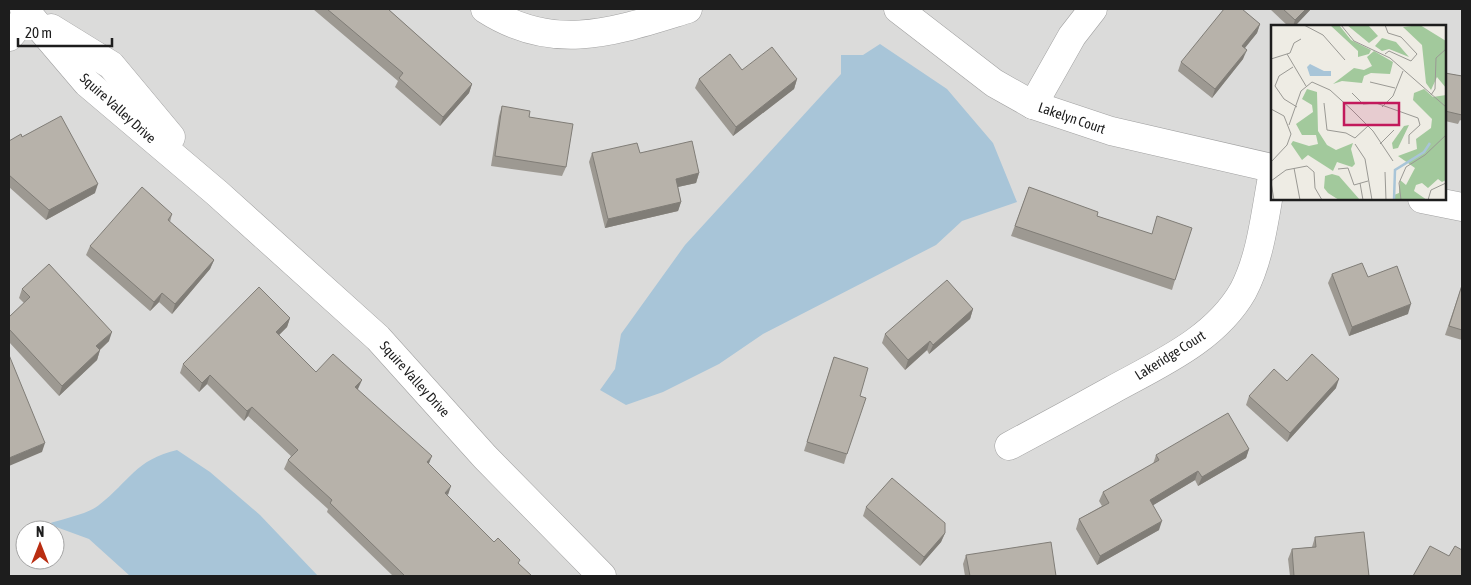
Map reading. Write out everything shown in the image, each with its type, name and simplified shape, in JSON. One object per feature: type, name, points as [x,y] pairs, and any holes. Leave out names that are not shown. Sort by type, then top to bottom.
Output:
[{"type":"street","points":[[485,9],[522,26],[553,34],[582,36],[613,32],[688,9]]},
{"type":"street","name":"Lakelyn Court","points":[[898,9],[994,84],[1033,105],[1111,131],[1271,168]]},
{"type":"street","points":[[1033,105],[1072,36],[1093,9]]},
{"type":"street","points":[[9,37],[26,11]]},
{"type":"street","name":"Squire Valley Drive","points":[[26,11],[87,83],[217,193],[378,338],[484,457],[602,576]]},
{"type":"street","name":"Lakeridge Court","points":[[1009,446],[1165,361],[1202,337],[1228,312],[1243,290],[1255,261],[1271,182]]},
{"type":"street","points":[[1427,200],[1462,207]]},
{"type":"shaded area","points":[[9,9],[1462,9],[1462,576],[9,576]]},
{"type":"water","points":[[880,44],[947,89],[993,143],[1017,202],[962,221],[936,245],[763,334],[719,364],[663,392],[626,405],[600,390],[615,369],[621,334],[685,245],[841,74],[841,55],[863,55]]},
{"type":"water","points":[[177,450],[210,472],[260,515],[318,576],[130,576],[89,539],[65,530],[65,520],[62,520],[94,508],[110,496],[142,465],[163,454]]},
{"type":"building","points":[[327,9],[388,9],[472,84],[443,117],[399,78],[403,73]]},
{"type":"building","points":[[1224,9],[1242,9],[1260,24],[1242,46],[1247,50],[1215,89],[1181,62]]},
{"type":"building","points":[[1283,9],[1306,9],[1295,20]]},
{"type":"building","points":[[772,47],[797,79],[736,127],[699,79],[730,54],[742,70]]},
{"type":"building","points":[[1446,73],[1462,76],[1462,115],[1446,111]]},
{"type":"building","points":[[502,106],[530,111],[529,117],[573,124],[566,167],[495,156]]},
{"type":"building","points":[[61,116],[98,184],[49,210],[9,175],[9,141],[21,134],[22,137]]},
{"type":"building","points":[[692,141],[699,173],[676,179],[681,202],[608,219],[592,153],[637,143],[640,153]]},
{"type":"building","points":[[142,187],[172,214],[168,220],[214,260],[175,304],[162,293],[154,302],[90,246]]},
{"type":"building","points":[[1029,187],[1098,212],[1097,216],[1152,234],[1157,216],[1192,228],[1175,280],[1015,226]]},
{"type":"building","points":[[1362,263],[1368,277],[1397,266],[1411,304],[1352,327],[1332,274]]},
{"type":"building","points":[[49,264],[112,332],[96,346],[100,350],[62,386],[9,329],[9,317],[30,297],[22,289]]},
{"type":"building","points":[[947,280],[973,309],[933,345],[930,341],[908,360],[885,334]]},
{"type":"building","points":[[1462,285],[1462,330],[1449,326]]},
{"type":"building","points":[[259,287],[290,318],[276,332],[316,372],[333,354],[362,380],[355,387],[432,456],[427,462],[451,486],[445,493],[494,542],[498,538],[520,560],[518,563],[532,576],[403,576],[330,503],[332,500],[288,460],[298,450],[252,407],[247,411],[210,375],[202,383],[183,364]]},
{"type":"building","points":[[1312,354],[1339,379],[1290,433],[1249,396],[1274,369],[1287,381]]},
{"type":"building","points":[[9,355],[45,443],[9,458]]},
{"type":"building","points":[[834,357],[868,368],[860,396],[866,398],[847,454],[807,442]]},
{"type":"building","points":[[1228,413],[1249,449],[1202,477],[1198,471],[1150,500],[1162,521],[1100,556],[1079,519],[1109,503],[1103,492],[1159,460],[1156,455]]},
{"type":"building","points":[[892,478],[945,523],[945,533],[924,557],[866,507]]},
{"type":"building","points":[[1364,532],[1369,576],[1294,576],[1292,549],[1316,547],[1315,537]]},
{"type":"building","points":[[1051,542],[1056,576],[970,576],[966,555]]},
{"type":"building","points":[[1430,546],[1449,556],[1455,546],[1462,550],[1462,576],[1413,576]]}]
